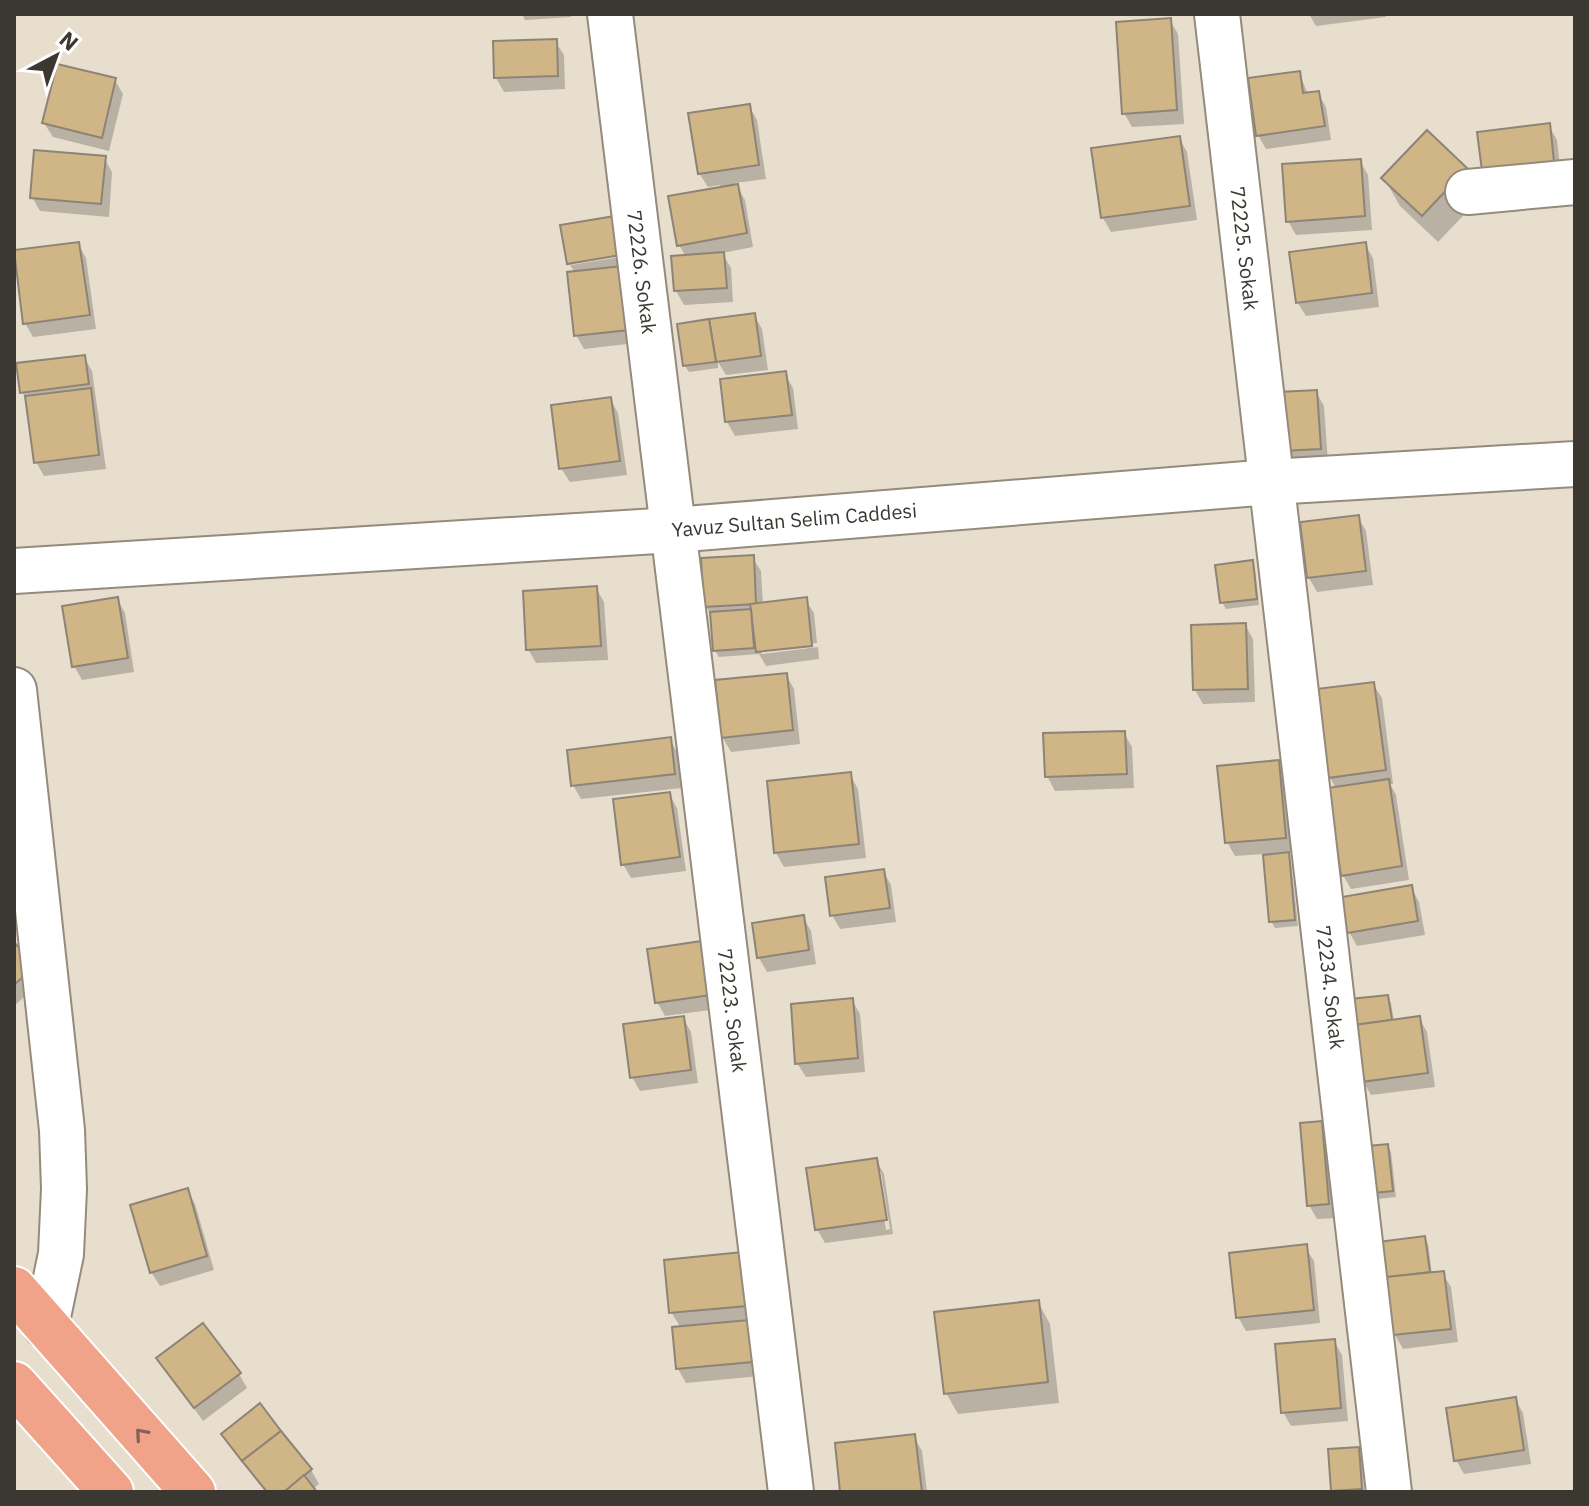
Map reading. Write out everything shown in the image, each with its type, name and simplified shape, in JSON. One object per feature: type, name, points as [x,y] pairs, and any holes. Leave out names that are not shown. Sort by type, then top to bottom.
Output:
[{"type":"main road","points":[[14,1289],[193,1492]]},
{"type":"main road","points":[[14,1384],[111,1492]]},
{"type":"street","name":"72226. Sokak","points":[[610,14],[673,530]]},
{"type":"street","name":"72225. Sokak","points":[[1217,14],[1271,482]]},
{"type":"street","points":[[1468,192],[1575,182]]},
{"type":"street","name":"Yavuz Sultan Selim Caddesi","points":[[14,571],[673,530],[1271,482],[1575,464]]},
{"type":"street","name":"72234. Sokak","points":[[1271,482],[1389,1492]]},
{"type":"street","name":"72223. Sokak","points":[[673,530],[791,1492]]},
{"type":"street","points":[[14,690],[62,1130],[64,1189],[61,1254],[46,1326]]},
{"type":"building","points":[[1171,18],[1177,110],[1122,114],[1116,22]]},
{"type":"building","points":[[557,39],[558,76],[494,78],[493,41]]},
{"type":"building","points":[[57,64],[116,78],[102,138],[42,123]]},
{"type":"building","points":[[1300,71],[1303,93],[1319,91],[1325,126],[1256,136],[1248,78]]},
{"type":"building","points":[[750,104],[759,165],[698,174],[688,113]]},
{"type":"building","points":[[1550,123],[1554,162],[1482,171],[1477,132]]},
{"type":"building","points":[[1427,130],[1467,168],[1422,216],[1381,178]]},
{"type":"building","points":[[1180,136],[1190,206],[1101,218],[1091,148]]},
{"type":"building","points":[[34,150],[106,156],[101,204],[30,198]]},
{"type":"building","points":[[1361,159],[1365,216],[1286,222],[1282,164]]},
{"type":"building","points":[[738,184],[747,233],[677,246],[668,196]]},
{"type":"building","points":[[615,216],[621,255],[567,264],[560,225]]},
{"type":"building","points":[[79,242],[90,315],[23,324],[14,250]]},
{"type":"building","points":[[1366,242],[1372,293],[1296,303],[1289,252]]},
{"type":"building","points":[[724,252],[727,288],[674,291],[671,256]]},
{"type":"building","points":[[622,266],[629,330],[574,336],[567,272]]},
{"type":"building","points":[[755,313],[761,356],[716,362],[709,319]]},
{"type":"building","points":[[709,319],[716,362],[683,366],[677,324]]},
{"type":"building","points":[[85,355],[89,384],[20,393],[16,363]]},
{"type":"building","points":[[786,371],[792,415],[725,422],[720,379]]},
{"type":"building","points":[[91,388],[99,455],[34,463],[25,396]]},
{"type":"building","points":[[1317,390],[1321,449],[1280,451],[1278,392]]},
{"type":"building","points":[[611,397],[620,461],[559,469],[551,405]]},
{"type":"building","points":[[1359,515],[1366,571],[1307,578],[1300,522]]},
{"type":"building","points":[[754,555],[756,604],[704,607],[701,558]]},
{"type":"building","points":[[1253,560],[1257,599],[1220,603],[1215,565]]},
{"type":"building","points":[[597,586],[601,646],[526,650],[523,591]]},
{"type":"building","points":[[118,597],[128,658],[72,667],[62,606]]},
{"type":"building","points":[[807,597],[812,646],[756,652],[750,604]]},
{"type":"building","points":[[751,609],[754,648],[713,651],[710,612]]},
{"type":"building","points":[[1246,623],[1248,689],[1193,690],[1191,625]]},
{"type":"building","points":[[787,673],[793,730],[721,738],[715,680]]},
{"type":"building","points":[[1374,682],[1386,770],[1328,778],[1316,689]]},
{"type":"building","points":[[1125,731],[1127,774],[1045,777],[1043,733]]},
{"type":"building","points":[[671,737],[675,774],[571,786],[567,750]]},
{"type":"building","points":[[1279,760],[1286,838],[1225,843],[1217,766]]},
{"type":"building","points":[[851,772],[859,844],[774,853],[767,781]]},
{"type":"building","points":[[1389,779],[1402,866],[1341,876],[1328,788]]},
{"type":"building","points":[[670,792],[680,857],[621,865],[613,799]]},
{"type":"building","points":[[1289,852],[1295,920],[1269,922],[1263,855]]},
{"type":"building","points":[[884,869],[890,908],[830,916],[825,877]]},
{"type":"building","points":[[1412,885],[1418,921],[1347,933],[1342,897]]},
{"type":"building","points":[[804,915],[809,950],[757,958],[752,923]]},
{"type":"building","points":[[702,941],[711,995],[655,1003],[647,949]]},
{"type":"building","points":[[14,942],[35,966],[14,985]]},
{"type":"building","points":[[1388,995],[1392,1020],[1354,1025],[1350,999]]},
{"type":"building","points":[[853,998],[858,1058],[795,1064],[791,1004]]},
{"type":"building","points":[[684,1016],[691,1070],[630,1078],[623,1024]]},
{"type":"building","points":[[1420,1016],[1428,1073],[1361,1082],[1354,1025]]},
{"type":"building","points":[[1322,1121],[1329,1204],[1307,1206],[1300,1123]]},
{"type":"building","points":[[1388,1144],[1393,1191],[1373,1193],[1368,1146]]},
{"type":"building","points":[[877,1158],[887,1220],[815,1230],[806,1168]]},
{"type":"building","points":[[188,1188],[207,1256],[150,1273],[130,1205]]},
{"type":"building","points":[[1425,1236],[1430,1272],[1383,1278],[1377,1242]]},
{"type":"building","points":[[1307,1244],[1314,1310],[1236,1318],[1229,1253]]},
{"type":"building","points":[[742,1252],[747,1306],[669,1313],[664,1260]]},
{"type":"building","points":[[1444,1271],[1451,1329],[1393,1335],[1386,1277]]},
{"type":"building","points":[[1039,1300],[1048,1382],[944,1394],[934,1312]]},
{"type":"building","points":[[749,1320],[753,1362],[676,1369],[672,1327]]},
{"type":"building","points":[[203,1323],[241,1373],[194,1408],[156,1358]]},
{"type":"building","points":[[1335,1339],[1341,1408],[1281,1413],[1275,1344]]},
{"type":"building","points":[[1516,1397],[1524,1450],[1454,1461],[1446,1408]]},
{"type":"building","points":[[260,1403],[281,1431],[242,1461],[221,1434]]},
{"type":"building","points":[[281,1431],[312,1469],[284,1492],[267,1492],[242,1461]]},
{"type":"building","points":[[915,1434],[922,1492],[840,1492],[835,1443]]},
{"type":"building","points":[[1359,1447],[1362,1489],[1331,1491],[1328,1449]]},
{"type":"building","points":[[304,1475],[317,1492],[284,1492]]}]
